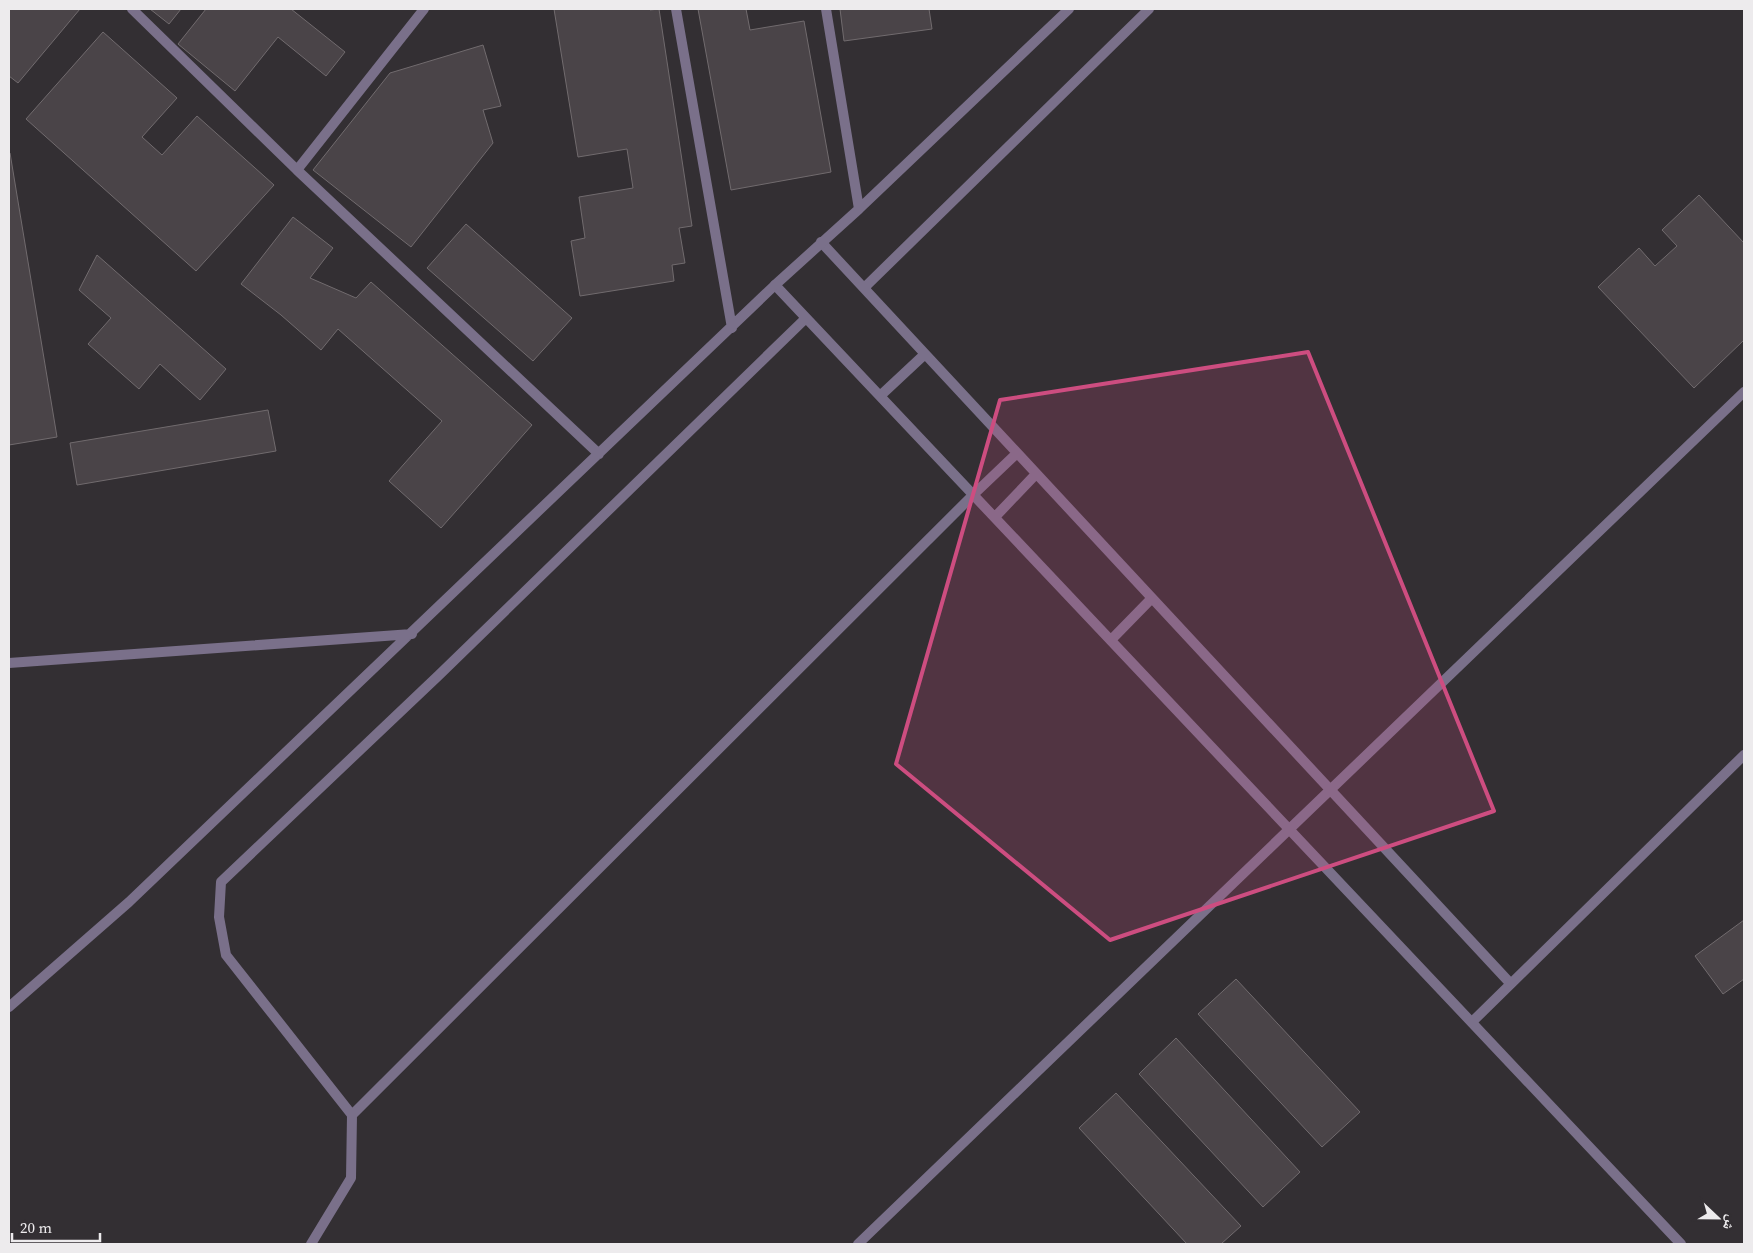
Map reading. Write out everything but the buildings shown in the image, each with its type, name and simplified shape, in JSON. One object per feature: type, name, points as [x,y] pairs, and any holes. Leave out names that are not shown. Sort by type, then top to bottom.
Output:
[{"type":"street","points":[[132,9],[297,170],[598,454]]},
{"type":"street","points":[[297,170],[424,9]]},
{"type":"street","points":[[676,9],[732,328]]},
{"type":"street","points":[[826,9],[858,209]]},
{"type":"street","points":[[9,1006],[130,902],[775,285],[1069,9]]},
{"type":"street","points":[[864,288],[1149,9]]},
{"type":"street","points":[[821,242],[1510,983]]},
{"type":"street","points":[[775,285],[1681,1244]]},
{"type":"street","points":[[311,1244],[351,1178],[352,1115],[226,955],[219,917],[220,882],[439,675],[806,318]]},
{"type":"street","points":[[880,396],[926,354]]},
{"type":"street","points":[[858,1244],[1744,392]]},
{"type":"street","points":[[352,1115],[1017,453]]},
{"type":"street","points":[[995,517],[1036,474]]},
{"type":"street","points":[[1111,640],[1152,598]]},
{"type":"street","points":[[9,664],[412,634]]},
{"type":"street","points":[[1472,1022],[1744,755]]},
{"type":"highlighted area","points":[[1308,352],[1494,811],[1110,940],[896,764],[1000,400]]}]
